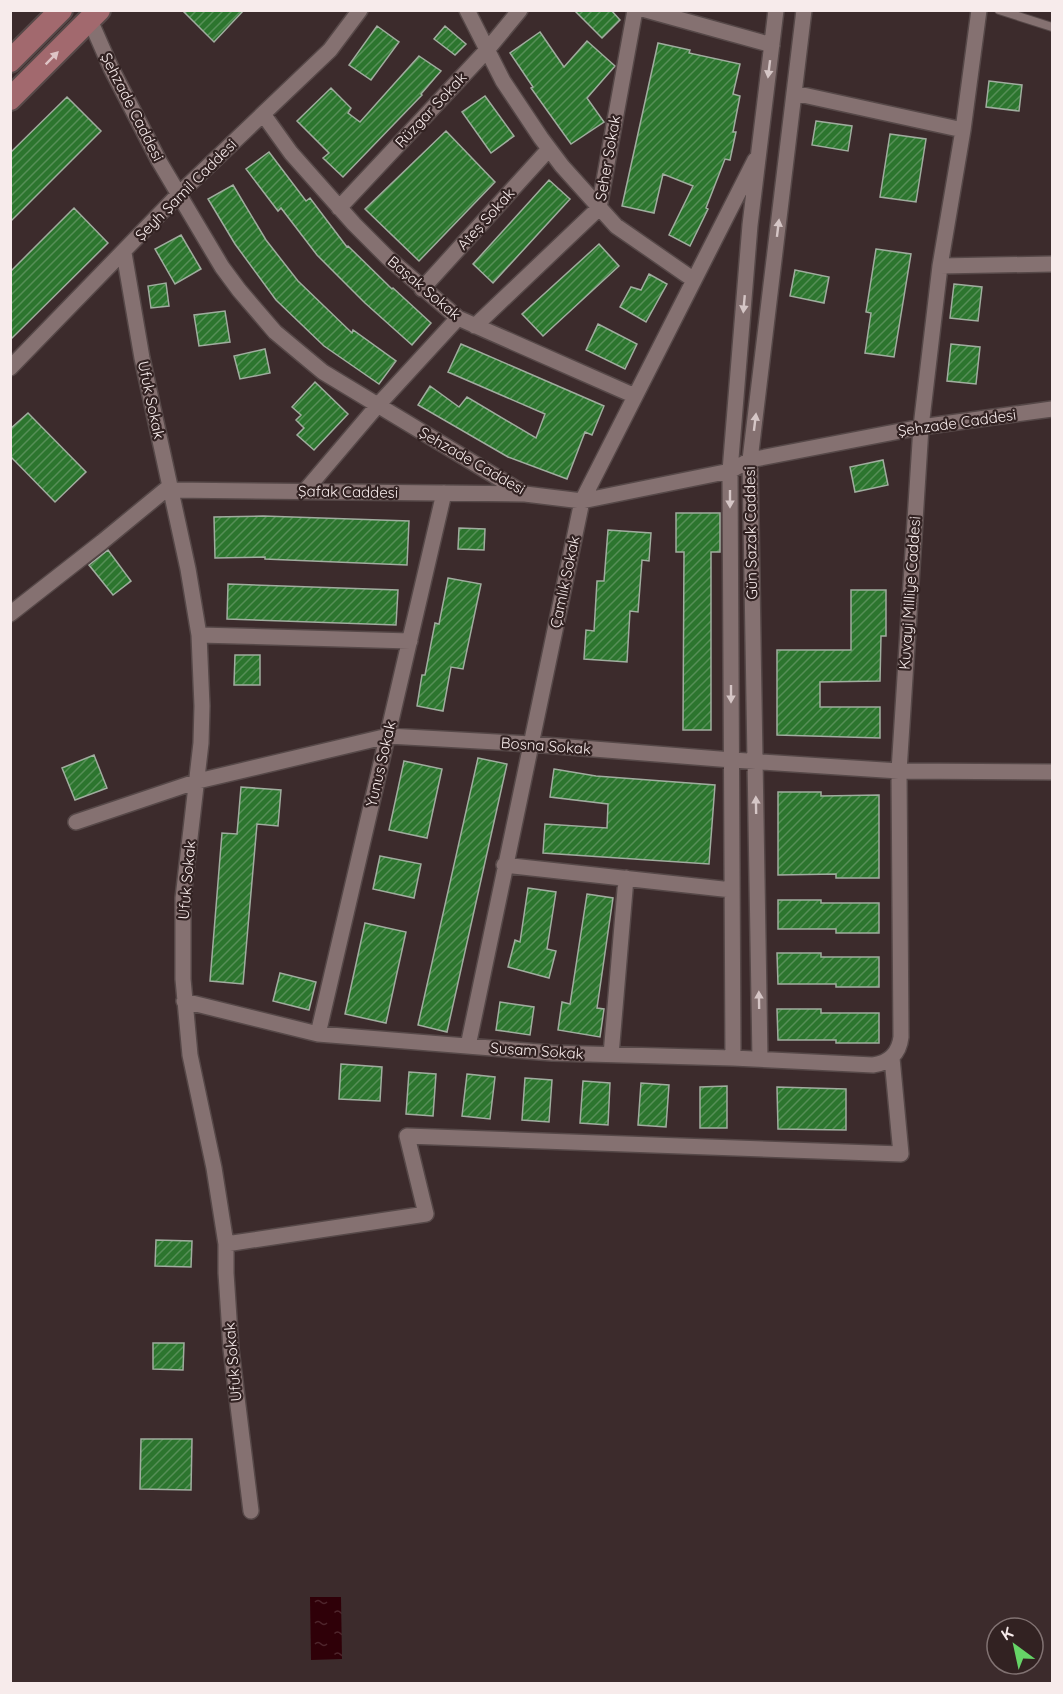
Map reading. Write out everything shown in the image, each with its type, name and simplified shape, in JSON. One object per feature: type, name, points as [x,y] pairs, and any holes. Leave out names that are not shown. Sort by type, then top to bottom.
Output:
[{"type":"main road","points":[[10,61],[61,10]]},
{"type":"main road","points":[[10,99],[94,15]]},
{"type":"street","name":"Şeyh Şamil Caddesi","points":[[10,368],[179,194],[330,50],[360,10]]},
{"type":"street","points":[[467,10],[522,110],[549,149],[616,226],[694,280]]},
{"type":"street","name":"Rüzgar Sokak","points":[[339,208],[487,50],[520,10]]},
{"type":"street","name":"Seher Sokak","points":[[475,326],[599,208],[635,10]]},
{"type":"street","points":[[646,10],[772,45]]},
{"type":"street","name":"Gün Sazak Caddesi","points":[[733,1058],[730,471],[750,225],[776,10]]},
{"type":"street","name":"Gün Sazak Caddesi","points":[[760,1059],[750,460],[804,10]]},
{"type":"street","name":"Kuvayi Milliye Caddesi","points":[[892,1058],[897,1052],[902,1037],[899,771],[921,427],[940,266],[963,130],[979,10]]},
{"type":"street","name":"Şehzade Caddesi","points":[[94,15],[135,115],[179,194],[222,267],[275,332],[323,372],[525,494],[582,501],[730,471],[750,460],[921,427],[1053,409]]},
{"type":"street","points":[[794,93],[963,130]]},
{"type":"street","name":"Başak Sokak","points":[[263,114],[291,153],[339,208],[387,258],[458,318],[635,396]]},
{"type":"street","name":"Ateş Sokak","points":[[422,289],[549,149]]},
{"type":"street","name":"Çamlık Sokak","points":[[468,1046],[504,865],[582,501],[759,151]]},
{"type":"street","name":"Ufuk Sokak","points":[[124,253],[142,358],[188,569],[199,635],[202,706],[198,781],[183,898],[184,1001],[190,1055],[214,1168],[226,1244],[232,1359],[251,1511]]},
{"type":"street","points":[[940,266],[1053,264]]},
{"type":"street","points":[[304,492],[378,405],[458,318]]},
{"type":"street","points":[[10,614],[170,488]]},
{"type":"street","name":"Şafak Caddesi","points":[[170,488],[525,494]]},
{"type":"street","name":"Yunus Sokak","points":[[318,1034],[444,493]]},
{"type":"street","points":[[199,635],[410,641]]},
{"type":"street","name":"Bosna Sokak","points":[[76,822],[198,781],[388,736],[899,771],[1053,772]]},
{"type":"street","points":[[504,865],[732,890]]},
{"type":"street","points":[[611,1054],[626,878]]},
{"type":"street","name":"Susam Sokak","points":[[184,1001],[318,1034],[552,1053],[873,1065],[892,1058]]},
{"type":"street","points":[[226,1244],[426,1214],[406,1136],[901,1154],[892,1058]]},
{"type":"lane","points":[[999,10],[1053,27]]},
{"type":"water","points":[[310,1597],[341,1597],[342,1659],[311,1660]]},
{"type":"building","points":[[182,10],[244,10],[214,42]]},
{"type":"building","points":[[574,10],[611,10],[620,20],[602,38]]},
{"type":"building","points":[[377,26],[399,42],[371,80],[349,65]]},
{"type":"building","points":[[445,26],[466,44],[455,55],[434,39]]},
{"type":"building","points":[[540,32],[564,67],[587,41],[615,66],[587,98],[604,122],[571,144],[531,88],[533,87],[510,53]]},
{"type":"building","points":[[658,43],[690,50],[689,53],[740,64],[733,94],[740,96],[730,160],[725,159],[706,208],[708,209],[690,246],[669,235],[693,186],[663,174],[654,213],[622,206]]},
{"type":"building","points":[[419,56],[441,71],[422,95],[343,177],[323,158],[329,153],[297,121],[331,88],[351,108],[348,113],[360,122]]},
{"type":"building","points":[[989,81],[1022,85],[1019,111],[986,107]]},
{"type":"building","points":[[485,96],[514,136],[491,153],[462,112]]},
{"type":"building","points":[[67,97],[101,131],[10,222],[10,153]]},
{"type":"building","points":[[816,121],[852,126],[848,151],[812,145]]},
{"type":"building","points":[[446,131],[495,182],[419,261],[365,209]]},
{"type":"building","points":[[890,134],[926,139],[916,202],[880,197]]},
{"type":"building","points":[[269,152],[306,201],[310,198],[347,247],[431,323],[412,345],[365,303],[317,255],[281,208],[278,211],[246,169]]},
{"type":"building","points":[[549,180],[570,199],[493,283],[473,264]]},
{"type":"building","points":[[233,185],[266,240],[298,281],[352,333],[353,330],[396,361],[379,384],[324,346],[276,300],[235,244],[208,199]]},
{"type":"building","points":[[74,208],[108,243],[10,340],[10,272]]},
{"type":"building","points":[[181,235],[201,269],[175,284],[155,249]]},
{"type":"building","points":[[599,244],[619,266],[543,336],[522,314]]},
{"type":"building","points":[[876,249],[911,254],[894,357],[865,353],[871,313],[866,312]]},
{"type":"building","points":[[795,270],[829,277],[824,303],[790,296]]},
{"type":"building","points":[[649,274],[667,284],[646,322],[620,307],[631,287],[641,290]]},
{"type":"building","points":[[166,283],[169,306],[151,308],[148,286]]},
{"type":"building","points":[[954,284],[982,287],[978,321],[950,318]]},
{"type":"building","points":[[225,311],[230,342],[199,346],[194,315]]},
{"type":"building","points":[[598,324],[637,344],[625,369],[586,350]]},
{"type":"building","points":[[461,344],[604,406],[592,435],[585,432],[567,479],[508,457],[418,405],[430,386],[459,407],[467,397],[536,438],[545,414],[448,372]]},
{"type":"building","points":[[951,344],[980,347],[976,384],[947,381]]},
{"type":"building","points":[[265,349],[270,373],[240,379],[234,356]]},
{"type":"building","points":[[315,382],[348,414],[314,450],[297,435],[304,428],[296,420],[301,415],[292,407]]},
{"type":"building","points":[[28,413],[86,472],[55,502],[10,456],[10,429]]},
{"type":"building","points":[[883,460],[888,485],[855,492],[850,467]]},
{"type":"building","points":[[676,513],[720,513],[720,552],[711,552],[711,730],[683,730],[684,552],[676,552]]},
{"type":"building","points":[[263,516],[409,521],[407,565],[265,559],[265,557],[215,558],[214,517]]},
{"type":"building","points":[[459,528],[485,529],[484,550],[458,549]]},
{"type":"building","points":[[608,530],[651,533],[649,561],[642,560],[638,612],[630,611],[627,662],[584,659],[586,630],[594,631],[597,581],[604,581]]},
{"type":"building","points":[[108,550],[131,581],[113,595],[89,565]]},
{"type":"building","points":[[448,578],[481,584],[463,669],[451,667],[443,711],[417,706],[422,675],[425,675],[435,623],[439,624]]},
{"type":"building","points":[[228,584],[398,590],[396,625],[227,619]]},
{"type":"building","points":[[851,590],[886,590],[886,636],[881,636],[880,681],[820,682],[820,707],[880,707],[880,738],[777,735],[777,650],[851,650]]},
{"type":"building","points":[[235,655],[260,655],[260,685],[234,685]]},
{"type":"building","points":[[94,755],[107,788],[75,800],[62,768]]},
{"type":"building","points":[[478,758],[507,764],[447,1032],[418,1025]]},
{"type":"building","points":[[404,761],[442,769],[427,838],[389,830]]},
{"type":"building","points":[[554,769],[596,776],[715,785],[709,864],[543,853],[545,824],[607,828],[608,804],[550,797]]},
{"type":"building","points":[[241,787],[281,790],[278,826],[257,824],[243,984],[210,981],[222,833],[237,834]]},
{"type":"building","points":[[778,792],[821,792],[821,796],[879,795],[879,878],[836,878],[836,874],[778,875]]},
{"type":"building","points":[[380,856],[421,864],[414,898],[373,889]]},
{"type":"building","points":[[528,888],[556,892],[547,949],[556,951],[549,978],[508,967],[515,940],[520,942]]},
{"type":"building","points":[[587,894],[613,898],[597,1008],[604,1009],[600,1037],[558,1030],[562,1002],[570,1004]]},
{"type":"building","points":[[778,900],[879,903],[879,933],[836,933],[836,929],[778,929]]},
{"type":"building","points":[[365,923],[406,932],[386,1023],[345,1014]]},
{"type":"building","points":[[777,953],[821,953],[821,957],[879,957],[879,987],[778,984]]},
{"type":"building","points":[[280,973],[316,982],[309,1010],[273,1001]]},
{"type":"building","points":[[500,1002],[534,1007],[530,1035],[496,1030]]},
{"type":"building","points":[[777,1009],[821,1009],[821,1013],[879,1013],[879,1043],[778,1040]]},
{"type":"building","points":[[341,1064],[382,1067],[380,1101],[339,1099]]},
{"type":"building","points":[[409,1072],[436,1074],[433,1116],[406,1114]]},
{"type":"building","points":[[467,1074],[495,1077],[490,1119],[462,1116]]},
{"type":"building","points":[[525,1078],[552,1080],[549,1122],[522,1120]]},
{"type":"building","points":[[583,1081],[610,1083],[608,1125],[580,1123]]},
{"type":"building","points":[[641,1083],[669,1085],[666,1127],[638,1125]]},
{"type":"building","points":[[727,1086],[727,1128],[700,1128],[700,1087]]},
{"type":"building","points":[[777,1087],[846,1089],[846,1130],[778,1129]]},
{"type":"building","points":[[156,1240],[192,1241],[191,1267],[155,1266]]},
{"type":"building","points":[[153,1343],[184,1343],[183,1370],[153,1369]]},
{"type":"building","points":[[141,1439],[192,1439],[191,1490],[140,1489]]}]
